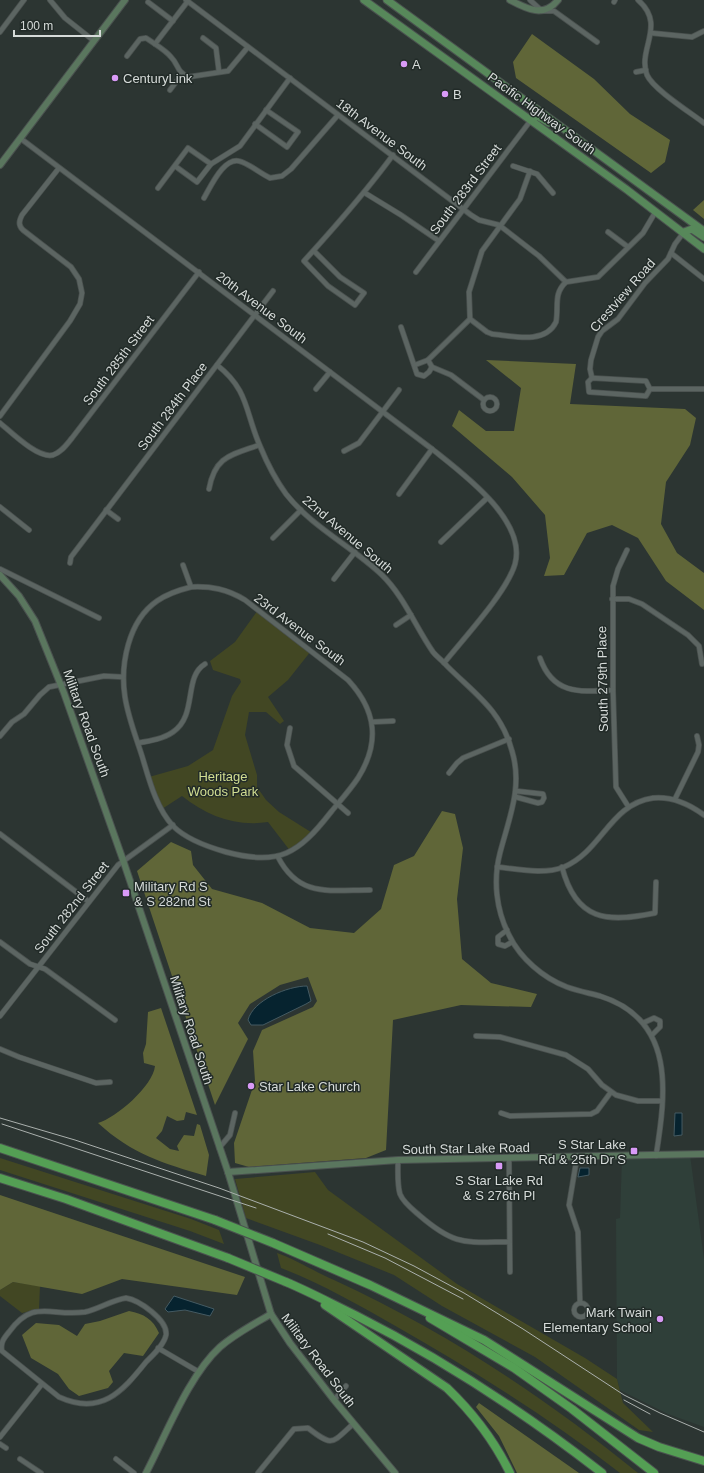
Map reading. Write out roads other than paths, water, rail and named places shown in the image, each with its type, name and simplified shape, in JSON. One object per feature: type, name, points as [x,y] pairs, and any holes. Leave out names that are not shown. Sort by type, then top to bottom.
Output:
[{"type":"highway","points":[[0,1148],[215,1220],[273,1243],[484,1340],[638,1438],[659,1447],[704,1461]]},
{"type":"highway","points":[[0,1178],[66,1199],[228,1258],[302,1289],[372,1324],[451,1369],[518,1411],[602,1473]]},
{"type":"highway","points":[[302,1289],[447,1388],[484,1428],[510,1473]]},
{"type":"highway","points":[[391,1296],[514,1368],[572,1409],[654,1473]]},
{"type":"main road","points":[[0,165],[125,0]]},
{"type":"main road","name":"Pacific Highway South","points":[[364,0],[656,211],[704,249]]},
{"type":"main road","name":"Pacific Highway South","points":[[387,0],[704,231]]},
{"type":"main road","points":[[510,0],[531,10],[542,11],[550,8],[558,0]]},
{"type":"main road","points":[[531,120],[537,116],[574,136]]},
{"type":"main road","points":[[684,232],[692,229],[704,237]]},
{"type":"main road","name":"Military Road South","points":[[0,575],[19,596],[35,622],[61,685],[123,860],[228,1172],[271,1314],[281,1332],[334,1400],[395,1473]]},
{"type":"main road","name":"South Star Lake Road","points":[[228,1172],[398,1160],[704,1154]]},
{"type":"main road","points":[[146,1473],[199,1372],[220,1347],[242,1331],[271,1314]]},
{"type":"street","points":[[0,32],[24,0]]},
{"type":"street","points":[[50,0],[65,18],[94,41]]},
{"type":"street","points":[[530,0],[542,11],[554,11],[597,42]]},
{"type":"street","points":[[638,0],[648,12],[651,33],[646,59],[646,70],[648,77],[657,88],[704,123]]},
{"type":"street","points":[[156,44],[187,1]]},
{"type":"street","name":"18th Avenue South","points":[[187,1],[464,210],[479,220],[499,226],[539,256],[566,282]]},
{"type":"street","points":[[148,2],[173,21]]},
{"type":"street","points":[[651,33],[692,37],[704,30]]},
{"type":"street","points":[[127,56],[140,39],[146,38],[170,56],[179,71],[188,77],[228,71],[248,46]]},
{"type":"street","points":[[203,38],[216,48],[219,72]]},
{"type":"street","points":[[636,72],[646,70]]},
{"type":"street","points":[[170,90],[182,74]]},
{"type":"street","points":[[175,166],[197,182],[211,164],[240,146],[290,78]]},
{"type":"street","points":[[255,124],[287,147],[298,132],[266,110]]},
{"type":"street","points":[[204,198],[227,164],[234,160],[241,161],[270,178],[282,176],[291,169],[338,115]]},
{"type":"street","name":"South 283rd Street","points":[[416,272],[531,120]]},
{"type":"street","name":"20th Avenue South","points":[[20,138],[383,411],[470,479],[487,498],[506,522],[515,537],[517,552],[514,565],[510,577],[497,596],[444,663]]},
{"type":"street","points":[[158,188],[188,148],[211,164]]},
{"type":"street","points":[[314,251],[340,277],[364,293],[355,305],[328,286],[304,262],[365,193],[393,156]]},
{"type":"street","points":[[513,166],[537,174],[553,193]]},
{"type":"street","points":[[0,416],[70,321],[80,304],[82,288],[79,279],[71,267],[19,226],[19,221],[22,215],[59,168]]},
{"type":"street","points":[[530,171],[520,199],[482,250],[470,288],[468,298],[470,319],[492,334],[526,338],[543,334],[552,328],[556,322],[557,294],[566,282],[598,276],[643,233],[656,211]]},
{"type":"street","points":[[365,193],[401,215],[439,242]]},
{"type":"street","points":[[608,232],[628,247]]},
{"type":"street","name":"Crestview Road","points":[[684,232],[664,263],[645,283],[618,319],[602,331],[598,337],[591,360],[590,369],[592,378],[588,382],[589,392],[646,396],[650,389],[704,389]]},
{"type":"street","points":[[671,253],[704,279]]},
{"type":"street","name":"South 285th Street","points":[[0,423],[37,451],[50,455],[61,450],[72,438],[199,272]]},
{"type":"street","name":"South 284th Place","points":[[70,563],[71,556],[273,291]]},
{"type":"street","points":[[415,366],[428,360],[470,319]]},
{"type":"street","points":[[401,327],[415,366],[415,370],[420,376],[427,374],[432,366]]},
{"type":"street","points":[[428,360],[432,366],[451,375],[484,400]]},
{"type":"street","name":"22nd Avenue South","points":[[217,365],[231,376],[239,387],[259,445],[276,480],[301,510],[383,576],[396,591],[434,653],[486,703],[509,739],[517,771],[516,797],[497,867],[498,902],[506,930],[512,942],[527,960],[548,977],[565,986],[615,1002],[627,1009],[652,1035]]},
{"type":"street","points":[[316,389],[330,372]]},
{"type":"street","points":[[592,378],[646,381],[650,385],[650,389]]},
{"type":"street","points":[[344,451],[359,443],[399,390]]},
{"type":"street","points":[[209,489],[214,470],[221,461],[230,455],[259,445]]},
{"type":"street","points":[[399,494],[432,449]]},
{"type":"street","points":[[441,542],[487,498]]},
{"type":"street","points":[[0,507],[29,530]]},
{"type":"street","points":[[106,510],[118,519]]},
{"type":"street","points":[[273,538],[301,510]]},
{"type":"street","name":"South 279th Place","points":[[627,550],[618,569],[613,586],[612,599],[616,787],[628,806]]},
{"type":"street","points":[[334,579],[355,552]]},
{"type":"street","points":[[183,565],[191,587],[168,595],[155,602],[146,612],[131,637],[123,677],[126,702],[155,795],[173,825],[194,840],[221,850],[259,858],[278,857],[291,852],[307,841],[357,780],[369,756],[373,734],[372,722],[394,721]]},
{"type":"street","points":[[0,569],[99,618]]},
{"type":"street","name":"23rd Avenue South","points":[[191,587],[219,588],[231,592],[245,600],[348,680],[361,695],[372,722]]},
{"type":"street","points":[[612,599],[628,599],[642,604],[684,632],[699,646],[702,664]]},
{"type":"street","points":[[396,625],[411,614]]},
{"type":"street","points":[[540,658],[547,674],[565,688],[586,692],[613,690]]},
{"type":"street","points":[[138,743],[167,735],[181,725],[189,709],[194,678],[199,669],[205,664]]},
{"type":"street","points":[[0,736],[29,709],[44,690],[49,687],[104,676],[123,677]]},
{"type":"street","points":[[290,728],[287,745],[294,766],[348,813]]},
{"type":"street","points":[[675,799],[698,752],[699,745],[697,736]]},
{"type":"street","points":[[449,773],[463,758],[509,739]]},
{"type":"street","points":[[516,791],[543,794],[544,798],[542,802],[538,803],[516,797]]},
{"type":"street","points":[[497,867],[536,871],[562,867],[578,859],[588,850],[628,806],[648,799],[662,797],[675,799],[704,815]]},
{"type":"street","name":"South 282nd Street","points":[[0,1016],[88,901],[123,860],[173,825]]},
{"type":"street","points":[[0,834],[88,901]]},
{"type":"street","points":[[278,857],[290,876],[309,888],[370,890]]},
{"type":"street","points":[[562,867],[566,883],[576,899],[592,912],[610,918],[635,917],[655,913],[656,882]]},
{"type":"street","points":[[506,930],[498,937],[498,944],[505,946],[512,942]]},
{"type":"street","points":[[0,942],[30,964],[45,969],[115,1020]]},
{"type":"street","points":[[643,1024],[654,1018],[660,1021],[660,1027],[652,1035],[658,1051],[662,1072],[660,1128],[656,1156]]},
{"type":"street","points":[[476,1036],[500,1037],[566,1055],[588,1069],[602,1085],[611,1092],[626,1099],[648,1102],[661,1101]]},
{"type":"street","points":[[0,1049],[96,1083],[110,1082]]},
{"type":"street","points":[[501,1113],[510,1116],[591,1114],[597,1111],[611,1092]]},
{"type":"street","points":[[219,1148],[230,1135],[235,1113]]},
{"type":"street","points":[[509,1157],[510,1272]]},
{"type":"street","points":[[576,1157],[569,1205],[578,1232],[580,1302]]},
{"type":"street","points":[[398,1160],[401,1195],[413,1209],[434,1228],[449,1237],[462,1241],[510,1242]]},
{"type":"street","points":[[131,1298],[161,1319],[166,1331],[164,1340],[158,1348],[125,1388],[110,1398],[94,1403],[76,1403],[67,1401],[42,1384],[2,1351],[0,1347],[17,1322],[28,1313],[84,1312],[120,1299],[131,1298]]},
{"type":"street","points":[[158,1348],[199,1372]]},
{"type":"street","points":[[0,1438],[42,1384]]},
{"type":"street","points":[[334,1400],[346,1386]]},
{"type":"street","points":[[258,1473],[294,1429],[308,1428],[328,1442],[338,1439],[354,1424]]},
{"type":"street","points":[[0,1444],[6,1448]]},
{"type":"street","points":[[20,1459],[41,1473]]},
{"type":"street","points":[[116,1459],[134,1473]]},
{"type":"water","points":[[307,986],[311,1001],[263,1025],[251,1025],[248,1020],[251,1013],[264,1000],[290,988]]},
{"type":"water","points":[[675,1113],[682,1113],[682,1135],[674,1136]]},
{"type":"water","points":[[580,1168],[589,1168],[589,1175],[578,1177]]},
{"type":"water","points":[[174,1296],[214,1309],[210,1316],[185,1310],[168,1312],[165,1309]]},
{"type":"tram line","points":[[0,1118],[75,1140],[219,1188],[363,1242],[414,1266],[464,1293],[523,1329],[624,1395],[660,1413],[704,1432]]},
{"type":"tram line","points":[[2,1124],[256,1208]]},
{"type":"tram line","points":[[328,1234],[385,1258],[463,1299]]},
{"type":"tram line","points":[[624,1400],[650,1414]]},
{"type":"place","name":"A","points":[[404,64]]},
{"type":"place","name":"CenturyLink","points":[[115,78]]},
{"type":"place","name":"B","points":[[445,94]]},
{"type":"place","name":"Military Rd S & S 282nd St","points":[[126,893]]},
{"type":"place","name":"Star Lake Church","points":[[251,1086]]},
{"type":"place","name":"S Star Lake Rd & 25th Dr S","points":[[634,1151]]},
{"type":"place","name":"S Star Lake Rd & S 276th Pl","points":[[499,1166]]},
{"type":"place","name":"Mark Twain Elementary School","points":[[660,1319]]},
{"type":"park label","name":"Heritage Woods Park","points":[[223,784]]}]
